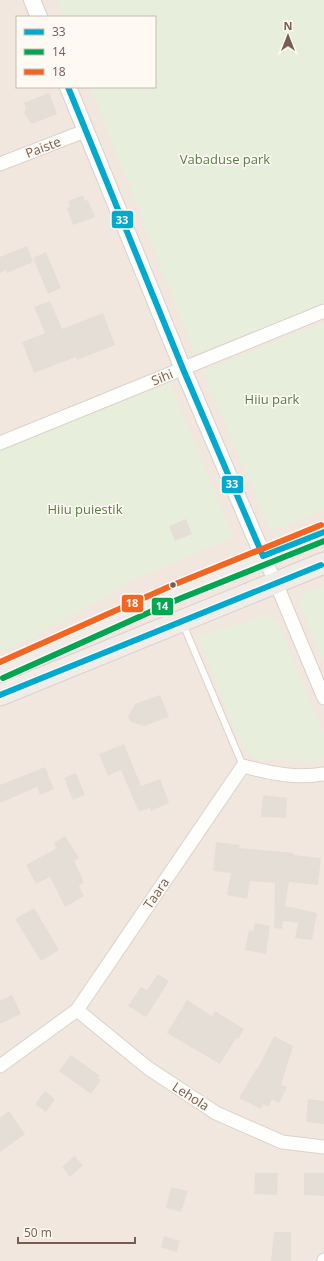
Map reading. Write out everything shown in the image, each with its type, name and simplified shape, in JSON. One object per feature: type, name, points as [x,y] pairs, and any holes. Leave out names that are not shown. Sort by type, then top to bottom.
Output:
[{"type":"highway","points":[[0,670],[176,592],[324,532]]},
{"type":"highway","points":[[0,695],[324,563]]},
{"type":"street","points":[[32,0],[39,16]]},
{"type":"street","points":[[68,88],[183,369],[324,698]]},
{"type":"street","name":"Paiste","points":[[0,164],[85,131]]},
{"type":"street","name":"Sihi","points":[[0,443],[324,311]]},
{"type":"street","points":[[243,766],[276,775],[310,776],[324,774]]},
{"type":"street","name":"Taara","points":[[0,1066],[77,1010],[243,766]]},
{"type":"street","name":"Lehola","points":[[77,1010],[148,1068],[216,1113],[282,1142],[324,1147]]},
{"type":"lane","points":[[182,621],[243,766]]},
{"type":"shaded area","points":[[0,0],[324,0],[324,1261],[0,1261]]},
{"type":"green space","name":"Vabaduse park","points":[[57,0],[324,0],[324,304],[195,354],[91,88],[156,88],[156,16],[64,16]]},
{"type":"green space","name":"Hiiu park","points":[[324,323],[324,510],[271,531],[203,371]]},
{"type":"green space","name":"Hiiu puiestik","points":[[170,383],[233,537],[133,580],[82,610],[20,643],[0,651],[0,451]]},
{"type":"green space","points":[[324,586],[324,661],[299,602],[307,592]]},
{"type":"green space","points":[[264,616],[277,621],[324,735],[324,758],[320,761],[265,760],[250,755],[237,734],[199,637]]},
{"type":"building","points":[[49,93],[57,114],[32,124],[24,113],[26,109],[24,103]]},
{"type":"building","points":[[83,195],[85,201],[88,200],[95,217],[73,225],[67,208],[70,207],[68,201]]},
{"type":"building","points":[[27,246],[33,262],[7,273],[6,270],[0,273],[0,257]]},
{"type":"building","points":[[46,252],[61,288],[48,294],[33,258]]},
{"type":"building","points":[[50,301],[62,329],[103,313],[115,345],[77,360],[76,357],[34,373],[22,342],[45,333],[34,307]]},
{"type":"building","points":[[186,519],[192,534],[175,541],[169,526]]},
{"type":"building","points":[[160,695],[169,717],[144,726],[131,722],[128,717],[135,704]]},
{"type":"building","points":[[124,744],[141,786],[160,779],[169,803],[151,811],[150,808],[139,812],[121,770],[108,776],[99,754]]},
{"type":"building","points":[[45,767],[54,789],[40,795],[37,787],[0,803],[0,785]]},
{"type":"building","points":[[76,773],[85,795],[73,800],[64,778]]},
{"type":"building","points":[[263,795],[287,798],[286,818],[261,817]]},
{"type":"building","points":[[65,836],[79,858],[74,861],[84,882],[79,886],[84,896],[65,907],[50,877],[36,884],[26,865],[57,848],[54,843]]},
{"type":"building","points":[[216,842],[240,845],[239,848],[294,853],[294,855],[321,858],[318,885],[289,882],[285,906],[317,913],[312,940],[295,938],[298,923],[283,921],[282,929],[274,928],[275,883],[250,881],[247,899],[227,895],[231,873],[213,871]]},
{"type":"building","points":[[34,908],[59,950],[41,961],[15,919]]},
{"type":"building","points":[[255,923],[270,926],[266,954],[245,950],[249,930],[253,931]]},
{"type":"building","points":[[158,974],[169,981],[146,1017],[128,1006],[141,987],[147,990]]},
{"type":"building","points":[[12,995],[21,1014],[0,1024],[0,1001]]},
{"type":"building","points":[[187,1000],[212,1016],[215,1011],[244,1029],[238,1039],[236,1038],[220,1064],[167,1033]]},
{"type":"building","points":[[274,1036],[293,1046],[281,1085],[287,1087],[279,1103],[272,1100],[268,1107],[263,1104],[261,1109],[239,1098],[258,1068]]},
{"type":"building","points":[[71,1055],[100,1076],[98,1078],[101,1080],[91,1094],[59,1071]]},
{"type":"building","points":[[45,1091],[55,1099],[46,1112],[35,1104]]},
{"type":"building","points":[[308,1099],[324,1101],[324,1124],[306,1122]]},
{"type":"building","points":[[9,1111],[25,1134],[0,1152],[0,1118]]},
{"type":"building","points":[[74,1156],[83,1165],[70,1177],[62,1167]]},
{"type":"building","points":[[255,1173],[278,1173],[277,1195],[254,1194]]},
{"type":"building","points":[[304,1173],[324,1173],[324,1196],[304,1195]]},
{"type":"building","points":[[171,1187],[188,1191],[181,1212],[166,1208]]},
{"type":"building","points":[[274,1232],[291,1232],[291,1261],[271,1261]]},
{"type":"building","points":[[164,1236],[180,1241],[177,1252],[161,1247]]},
{"type":"transit line","name":"33","points":[[68,88],[183,369],[263,556],[324,532]]},
{"type":"transit line","name":"18","points":[[0,662],[173,585],[321,525]]},
{"type":"transit line","name":"14","points":[[3,678],[179,599],[324,541]]},
{"type":"transit line","name":"33","points":[[0,695],[321,565]]}]
